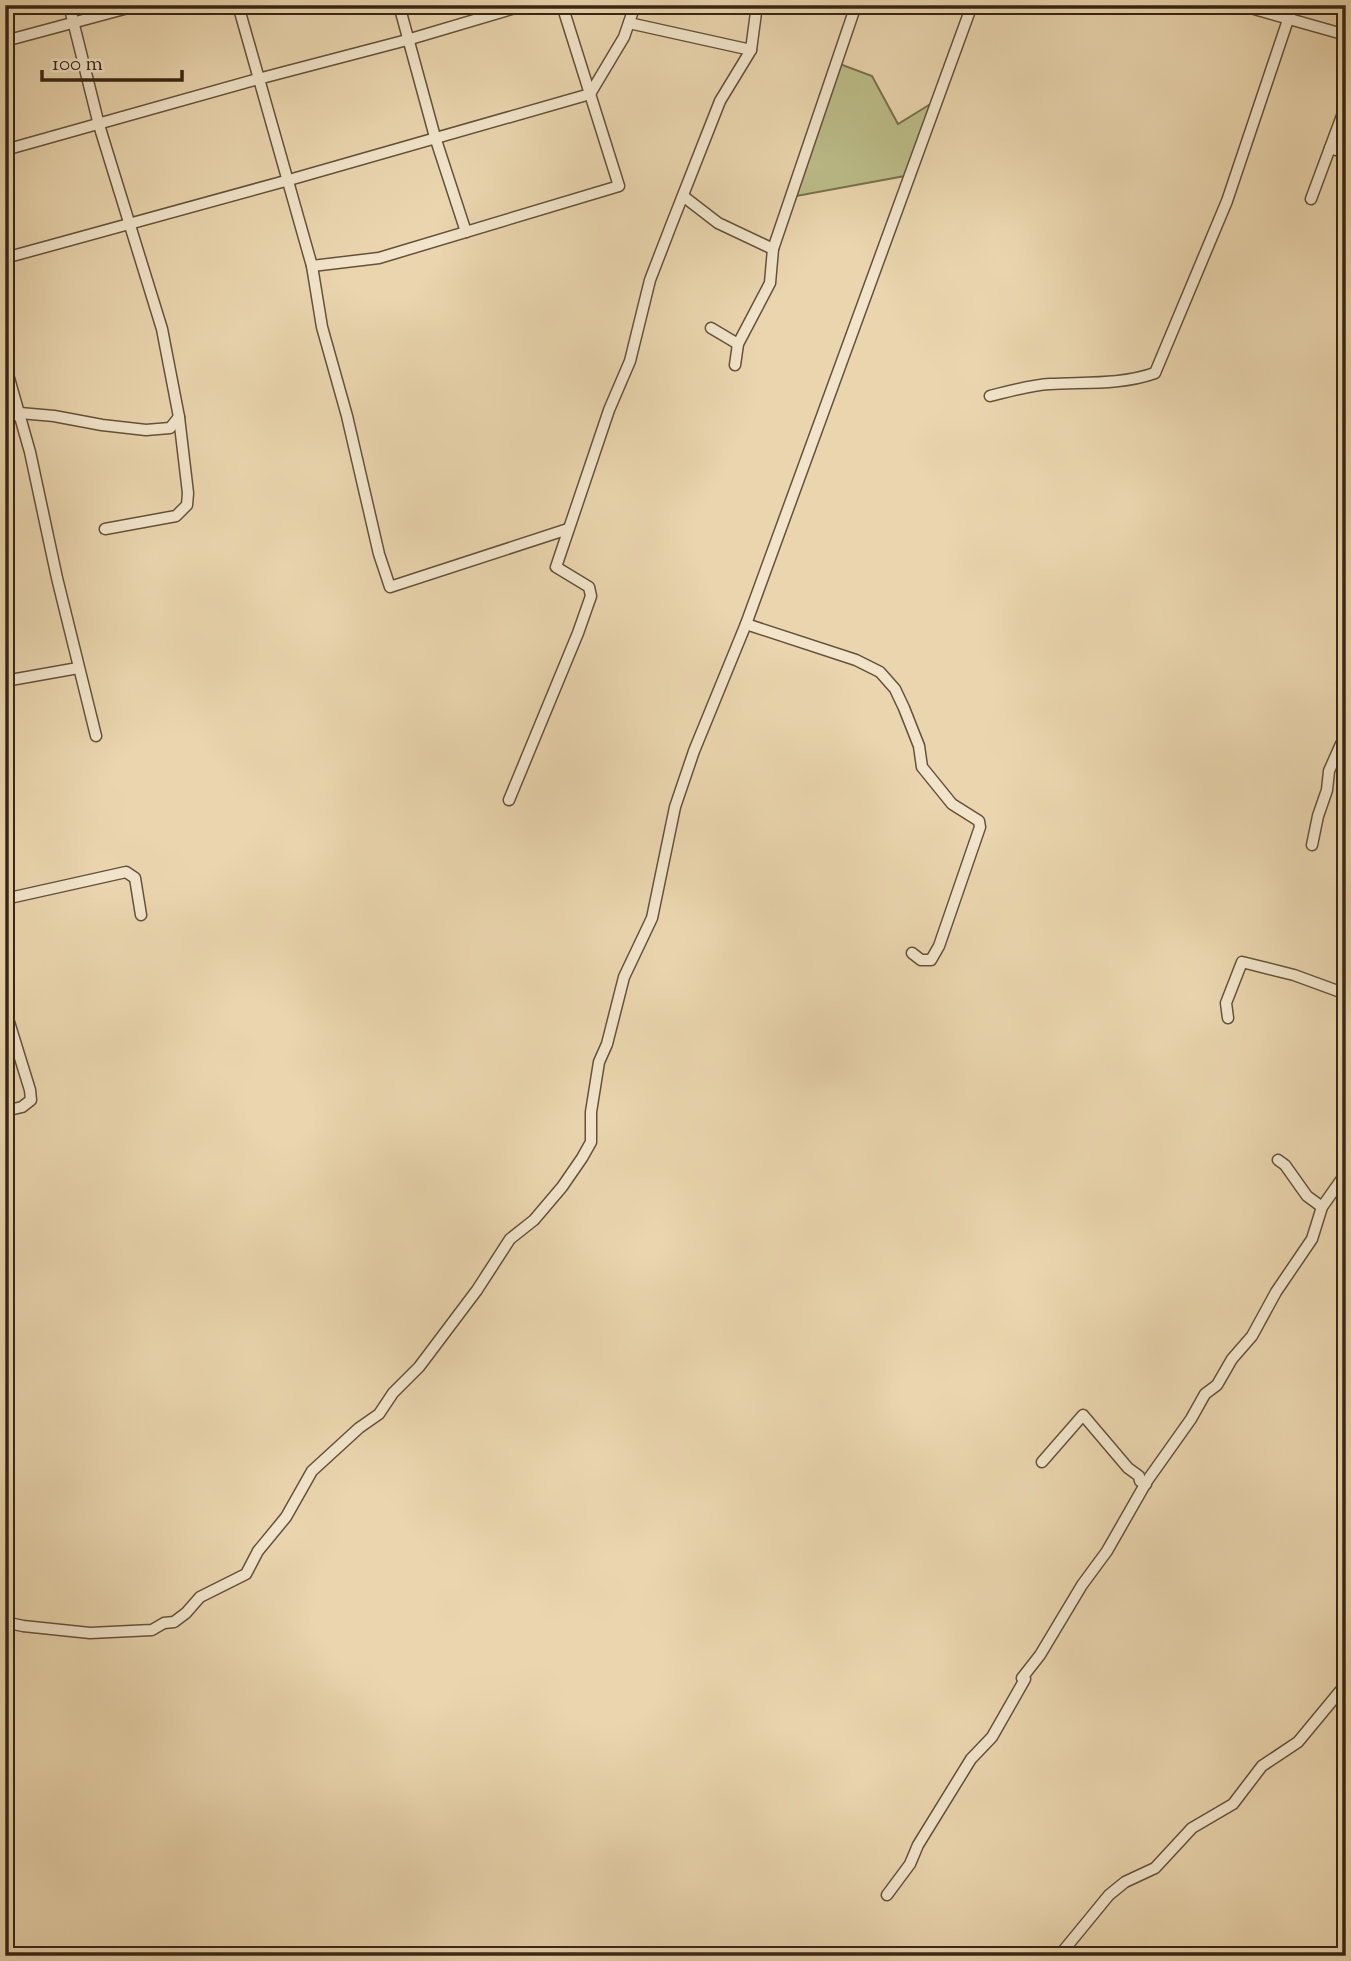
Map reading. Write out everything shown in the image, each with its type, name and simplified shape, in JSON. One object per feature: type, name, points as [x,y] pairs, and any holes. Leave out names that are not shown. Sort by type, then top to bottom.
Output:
[{"type":"street","points":[[69,5],[99,125],[162,329],[179,417],[188,493],[187,505],[176,516],[105,528]]},
{"type":"street","points":[[5,41],[139,5]]},
{"type":"street","points":[[238,5],[312,266],[322,327],[347,416],[379,554],[390,587],[568,529]]},
{"type":"street","points":[[399,5],[435,137],[466,232]]},
{"type":"street","points":[[5,150],[525,5]]},
{"type":"street","points":[[312,266],[379,258],[619,186],[562,5]]},
{"type":"street","points":[[5,258],[590,94],[624,37],[635,5]]},
{"type":"street","points":[[509,800],[591,596],[589,587],[556,567],[617,387],[630,361],[650,280],[720,101],[751,51],[757,5]]},
{"type":"street","points":[[735,365],[738,344],[770,283],[773,249],[856,5]]},
{"type":"street","points":[[5,1622],[90,1633],[152,1630],[164,1623],[174,1622],[200,1597],[246,1574],[258,1551],[292,1508],[312,1471],[359,1428],[379,1415],[393,1392],[419,1367],[477,1290],[510,1239],[534,1220],[562,1187],[591,1142],[591,1112],[599,1062],[607,1044],[624,977],[652,918],[675,807],[694,751],[746,624],[972,5]]},
{"type":"street","points":[[1240,5],[1346,34]]},
{"type":"street","points":[[990,396],[1032,386],[1088,384],[1142,378],[1155,373],[1227,201],[1293,5]]},
{"type":"street","points":[[629,23],[751,51]]},
{"type":"street","points":[[1311,199],[1346,105]]},
{"type":"street","points":[[1330,148],[1346,153]]},
{"type":"street","points":[[683,196],[718,223],[773,249]]},
{"type":"street","points":[[710,328],[738,344]]},
{"type":"street","points":[[5,364],[20,413],[96,736]]},
{"type":"street","points":[[5,419],[20,413],[146,430],[170,428],[179,417]]},
{"type":"street","points":[[746,624],[856,660],[880,672],[895,689],[904,708],[919,746],[922,767],[952,804],[979,821],[980,827],[939,946],[931,960],[921,960],[912,953]]},
{"type":"street","points":[[5,681],[78,668]]},
{"type":"street","points":[[1312,845],[1327,790],[1329,771],[1341,744]]},
{"type":"street","points":[[5,899],[126,872],[135,878],[141,915]]},
{"type":"street","points":[[1228,1018],[1226,1003],[1242,962],[1294,975],[1346,994]]},
{"type":"street","points":[[5,1009],[31,1100],[22,1107],[5,1111]]},
{"type":"street","points":[[1278,1160],[1307,1196],[1318,1201],[1322,1207]]},
{"type":"street","points":[[887,1895],[910,1864],[918,1845],[971,1759],[992,1737],[1006,1716],[1025,1679],[1022,1678],[1040,1655],[1082,1585],[1107,1551],[1146,1484],[1205,1394],[1217,1385],[1252,1336],[1276,1292],[1312,1239],[1322,1207],[1346,1172]]},
{"type":"street","points":[[1042,1462],[1083,1415],[1128,1468],[1146,1484]]},
{"type":"street","points":[[1059,1956],[1109,1895],[1125,1882],[1155,1868],[1192,1828],[1233,1804],[1262,1766],[1298,1742],[1346,1684]]},
{"type":"green space","points":[[837,63],[872,76],[898,124],[937,100],[910,175],[791,197]]}]
